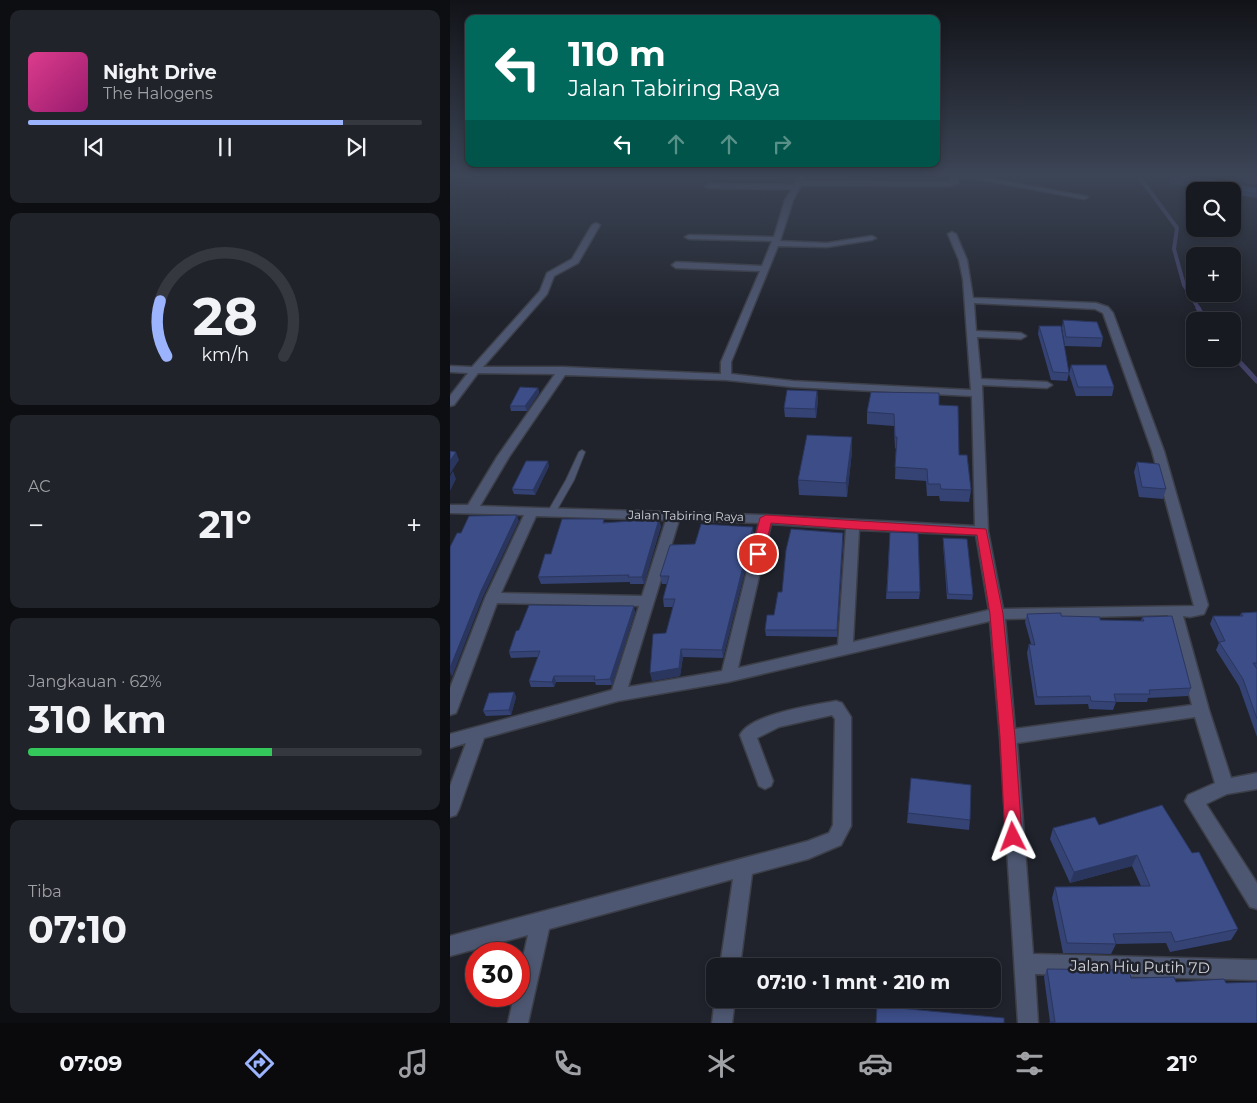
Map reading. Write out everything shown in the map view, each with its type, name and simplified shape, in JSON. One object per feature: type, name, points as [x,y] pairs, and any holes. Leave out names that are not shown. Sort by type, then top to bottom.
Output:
[{"type":"street","points":[[726,377],[726,362],[765,269],[782,223]]},
{"type":"street","points":[[450,403],[475,370],[544,292],[550,275],[575,261],[596,225]]},
{"type":"street","points":[[952,234],[967,279],[977,388],[982,531],[996,614],[1008,737],[1022,964],[1028,1023]]},
{"type":"street","points":[[689,237],[826,245],[872,238]]},
{"type":"street","points":[[676,265],[765,269]]},
{"type":"street","points":[[450,741],[618,695],[728,676],[996,614],[1174,610],[1190,612],[1198,610],[1202,605],[1158,451],[1108,313],[1105,309],[1096,306],[968,300]]},
{"type":"street","points":[[972,334],[1021,336]]},
{"type":"street","points":[[450,370],[563,370],[603,374],[726,377],[794,384],[977,388],[1047,385]]},
{"type":"street","points":[[472,509],[503,457],[563,370]]},
{"type":"street","name":"Jalan Tabiring Raya","points":[[450,509],[766,518],[853,525],[982,531]]},
{"type":"street","points":[[450,708],[492,598],[532,512]]},
{"type":"street","points":[[618,695],[674,516]]},
{"type":"street","points":[[728,676],[766,518]]},
{"type":"street","points":[[845,648],[853,525]]},
{"type":"street","points":[[492,598],[647,601]]},
{"type":"street","points":[[1174,610],[1201,710],[1225,787]]},
{"type":"street","points":[[450,946],[808,850],[835,839],[842,826],[843,717],[836,708],[817,711],[756,728],[748,736],[764,781]]},
{"type":"street","points":[[1008,737],[1201,710]]},
{"type":"street","points":[[450,809],[478,734]]},
{"type":"street","points":[[1257,781],[1225,787],[1194,801],[1257,900]]},
{"type":"street","points":[[731,958],[744,867]]},
{"type":"street","points":[[518,1023],[541,922]]},
{"type":"street","name":"Jalan Hiu Putih 7D","points":[[1022,964],[1257,970]]},
{"type":"street","points":[[722,1023],[724,1008]]},
{"type":"lane","points":[[551,513],[570,480],[582,452]]},
{"type":"building","points":[[1063,320],[1097,322],[1103,338],[1066,337]]},
{"type":"building","points":[[1039,326],[1061,326],[1069,373],[1053,372]]},
{"type":"building","points":[[1071,365],[1106,365],[1114,387],[1078,387]]},
{"type":"building","points":[[520,387],[538,388],[525,406],[510,406]]},
{"type":"building","points":[[787,390],[817,391],[815,409],[784,408]]},
{"type":"building","points":[[871,392],[939,393],[939,405],[958,406],[959,455],[967,455],[971,490],[941,489],[940,484],[928,484],[927,469],[895,467],[897,437],[895,437],[894,414],[867,412]]},
{"type":"building","points":[[807,435],[852,437],[846,483],[798,480]]},
{"type":"building","points":[[450,451],[456,452],[450,461]]},
{"type":"building","points":[[526,461],[548,461],[533,490],[512,489]]},
{"type":"building","points":[[1137,462],[1159,464],[1166,489],[1142,487]]},
{"type":"building","points":[[517,515],[481,591],[450,668],[450,547],[457,533],[461,533],[469,516]]},
{"type":"building","points":[[562,519],[604,519],[603,523],[659,519],[642,577],[628,577],[629,575],[538,577],[545,554],[551,554]]},
{"type":"building","points":[[701,524],[753,527],[722,650],[681,649],[679,668],[650,673],[653,634],[666,633],[675,599],[663,599],[669,576],[660,576],[670,545],[695,544]]},
{"type":"building","points":[[791,529],[843,533],[837,630],[765,630],[767,615],[774,615],[778,592],[782,592],[786,550]]},
{"type":"building","points":[[890,532],[918,533],[920,592],[887,592]]},
{"type":"building","points":[[943,538],[967,539],[973,595],[948,594]]},
{"type":"building","points":[[529,605],[634,606],[610,679],[594,680],[595,676],[554,676],[552,682],[529,681],[540,651],[509,652],[516,631],[519,630]]},
{"type":"building","points":[[1257,612],[1257,663],[1253,663],[1257,669],[1257,719],[1243,679],[1219,642],[1225,641],[1213,616],[1243,616],[1241,613]]},
{"type":"building","points":[[1061,613],[1061,616],[1100,617],[1100,620],[1144,621],[1142,617],[1172,616],[1191,688],[1149,690],[1150,694],[1114,694],[1116,702],[1091,701],[1090,696],[1037,697],[1029,644],[1035,645],[1027,614]]},
{"type":"building","points":[[514,692],[509,710],[483,711],[489,693]]},
{"type":"building","points":[[911,778],[971,785],[970,820],[908,813]]},
{"type":"building","points":[[1162,805],[1192,853],[1199,852],[1238,929],[1175,942],[1171,932],[1113,934],[1116,944],[1067,943],[1055,887],[1150,886],[1137,855],[1074,872],[1053,828],[1095,817],[1099,825]]},
{"type":"building","points":[[1047,969],[1129,970],[1131,978],[1174,977],[1176,982],[1224,979],[1226,983],[1257,982],[1257,1023],[1050,1023],[1055,1022]]},
{"type":"building","points":[[877,1008],[898,1008],[1004,1018],[1004,1023],[876,1023]]},
{"type":"waterway","points":[[1173,223],[1177,228],[1174,249],[1184,285],[1199,309]]},
{"type":"waterway","points":[[1198,308],[1200,312]]},
{"type":"waterway","points":[[1241,364],[1257,381]]},
{"type":"route","points":[[758,554],[766,518],[853,525],[982,531],[996,614],[1008,737],[1013,837]]}]
